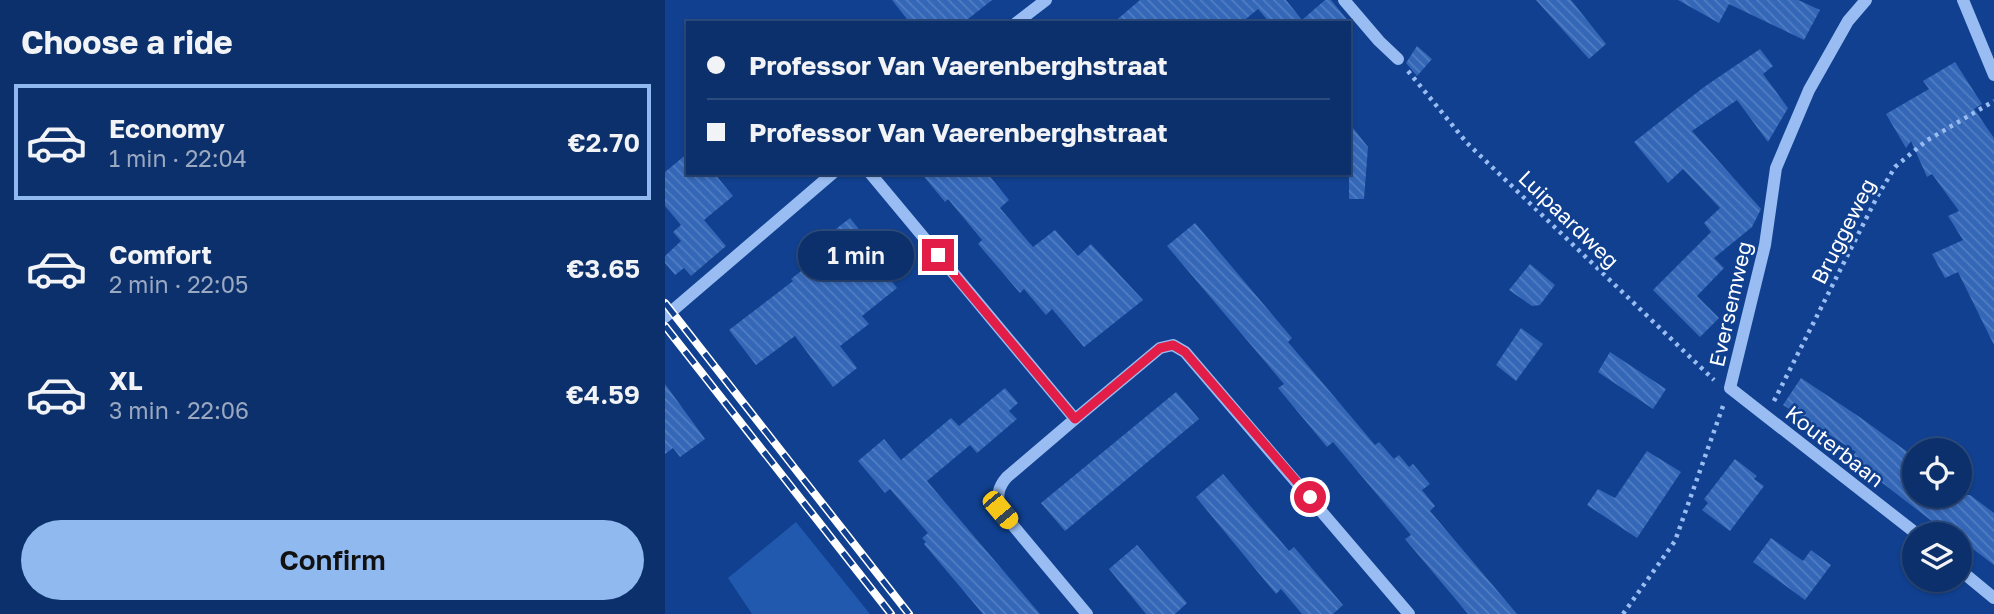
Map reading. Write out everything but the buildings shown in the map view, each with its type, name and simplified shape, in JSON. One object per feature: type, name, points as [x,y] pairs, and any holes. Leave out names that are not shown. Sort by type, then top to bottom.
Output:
[{"type":"street","points":[[1019,21],[1046,0]]},
{"type":"street","points":[[1344,0],[1398,60]]},
{"type":"street","name":"Eversemweg","points":[[1730,388],[1765,244],[1776,168],[1809,90],[1849,21],[1866,0]]},
{"type":"street","points":[[1963,0],[1994,75]]},
{"type":"street","points":[[665,317],[831,175]]},
{"type":"street","points":[[872,175],[1075,419]]},
{"type":"street","points":[[1087,614],[1000,510],[997,497],[1001,483],[1160,348],[1173,345],[1185,352],[1409,614]]},
{"type":"street","name":"Kouterbaan","points":[[1730,388],[1902,522]]},
{"type":"street","points":[[1972,580],[1994,598]]},
{"type":"path","name":"Luipaardweg","points":[[1398,60],[1467,143],[1715,380],[1730,388]]},
{"type":"path","name":"Bruggeweg","points":[[1766,418],[1877,197],[1895,167],[1926,141],[1994,100]]},
{"type":"path","name":"Eversemweg","points":[[1623,614],[1675,541],[1730,388]]},
{"type":"shaded area","points":[[796,522],[870,614],[752,614],[728,578]]},
{"type":"railway","points":[[665,303],[909,614]]},
{"type":"railway","points":[[665,326],[891,614]]},
{"type":"route","points":[[938,255],[1075,419],[1128,372],[1160,348],[1173,345],[1185,352],[1310,497]]}]
